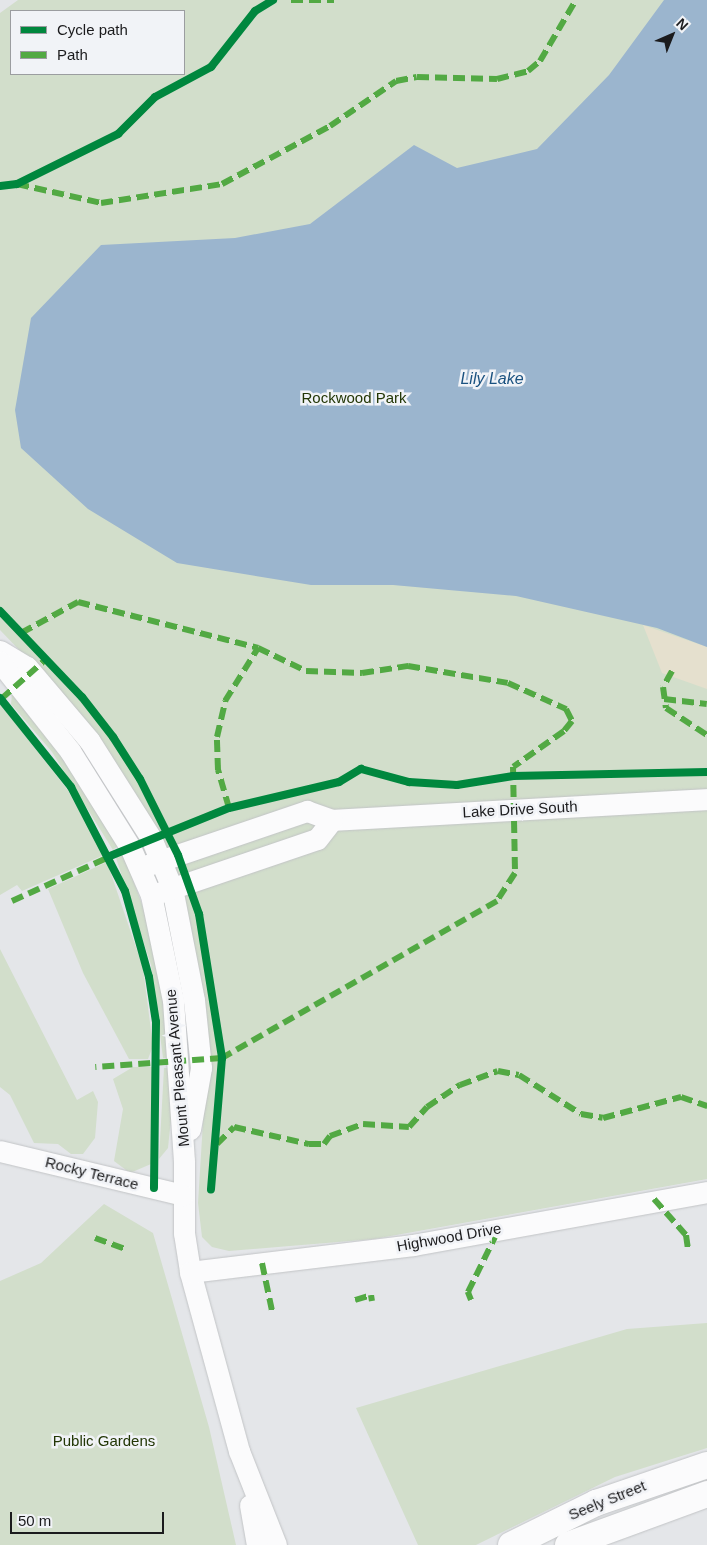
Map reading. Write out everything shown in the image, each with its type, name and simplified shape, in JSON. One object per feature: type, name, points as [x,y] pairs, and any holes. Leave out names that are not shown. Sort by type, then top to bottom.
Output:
[{"type":"main road","name":"Seely Street","points":[[511,1545],[596,1503],[707,1465]]},
{"type":"main road","name":"Seely Street","points":[[568,1545],[707,1494]]},
{"type":"street","name":"Mount Pleasant Avenue","points":[[0,651],[27,667],[89,740],[151,864],[151,895],[173,1000],[184,1162],[183,1195],[190,1272],[239,1451],[257,1545]]},
{"type":"street","name":"Mount Pleasant Avenue","points":[[0,662],[70,751],[151,864],[172,888],[194,1000],[202,1068],[184,1162]]},
{"type":"street","name":"Lake Drive South","points":[[151,864],[307,811],[332,820],[707,799]]},
{"type":"street","points":[[151,895],[317,839],[332,820]]},
{"type":"street","name":"Rocky Terrace","points":[[0,1151],[183,1195]]},
{"type":"street","name":"Highwood Drive","points":[[190,1272],[413,1245],[707,1192]]},
{"type":"street","name":"Mount Pleasant Avenue","points":[[239,1451],[276,1545]]},
{"type":"green space","name":"Rockwood Park","points":[[18,0],[707,0],[707,1179],[374,1239],[229,1251],[212,1247],[202,1237],[198,1203],[207,1057],[175,881],[49,681],[0,630],[0,13]]},
{"type":"green space","points":[[12,694],[38,720],[119,845],[113,850],[52,752],[11,704]]},
{"type":"green space","points":[[0,704],[67,789],[104,855],[22,891],[17,885],[0,895]]},
{"type":"green space","points":[[124,854],[154,938],[172,1058],[163,1058],[151,965],[116,858]]},
{"type":"green space","points":[[107,862],[143,968],[153,1046],[148,1059],[129,1059],[83,973],[48,889]]},
{"type":"green space","points":[[0,949],[77,1100],[93,1091],[98,1102],[95,1138],[83,1154],[71,1154],[58,1144],[34,1143],[10,1095],[0,1087]]},
{"type":"green space","points":[[133,1067],[154,1067],[154,1112],[151,1164],[130,1173],[114,1161],[123,1109],[113,1079]]},
{"type":"green space","points":[[164,1068],[172,1068],[172,1109],[168,1148],[159,1159]]},
{"type":"green space","name":"Public Gardens","points":[[104,1204],[153,1233],[209,1427],[236,1545],[0,1545],[0,1281],[41,1263]]},
{"type":"green space","points":[[707,1323],[707,1448],[615,1477],[476,1545],[418,1545],[356,1408],[627,1329]]},
{"type":"sand","points":[[643,625],[707,647],[707,689],[662,673]]},
{"type":"water","name":"Lily Lake","points":[[664,0],[707,0],[707,647],[657,628],[516,596],[393,585],[311,585],[177,563],[88,509],[21,448],[15,410],[31,318],[101,245],[235,238],[310,224],[414,145],[457,168],[537,149],[609,75]]},
{"type":"marked path","points":[[291,0],[334,0]]},
{"type":"marked path","points":[[17,184],[101,203],[222,184],[330,126],[396,81],[417,77],[497,79],[528,71],[540,61],[576,0]]},
{"type":"marked path","points":[[21,633],[78,602],[258,648],[306,671],[362,673],[408,666],[508,683],[566,709],[572,721],[564,731],[513,767],[515,873],[497,901],[222,1058],[95,1067]]},
{"type":"marked path","points":[[229,808],[218,770],[217,737],[225,701],[258,648]]},
{"type":"marked path","points":[[1,699],[46,659]]},
{"type":"marked path","points":[[672,671],[663,687],[666,708],[707,735]]},
{"type":"marked path","points":[[664,699],[707,704]]},
{"type":"marked path","points":[[12,901],[111,856]]},
{"type":"marked path","points":[[217,1144],[234,1127],[309,1144],[324,1144],[330,1136],[363,1124],[409,1127],[427,1107],[460,1085],[498,1071],[519,1075],[581,1114],[603,1118],[681,1097],[707,1106]]},
{"type":"marked path","points":[[654,1199],[686,1235],[688,1249]]},
{"type":"marked path","points":[[471,1300],[468,1292],[495,1237]]},
{"type":"marked path","points":[[95,1238],[126,1249]]},
{"type":"marked path","points":[[262,1263],[272,1311]]},
{"type":"marked path","points":[[355,1300],[371,1295],[372,1301]]},
{"type":"cycle path","points":[[0,186],[17,184],[118,134],[155,97],[211,67],[255,11],[273,0]]},
{"type":"cycle path","points":[[0,611],[82,697],[113,737],[140,779],[178,855],[199,914],[222,1058],[211,1190]]},
{"type":"cycle path","points":[[0,698],[71,787],[125,891],[149,977],[156,1022],[154,1188]]},
{"type":"cycle path","points":[[110,856],[229,808],[339,782],[361,769],[409,782],[457,785],[513,776],[707,772]]}]
